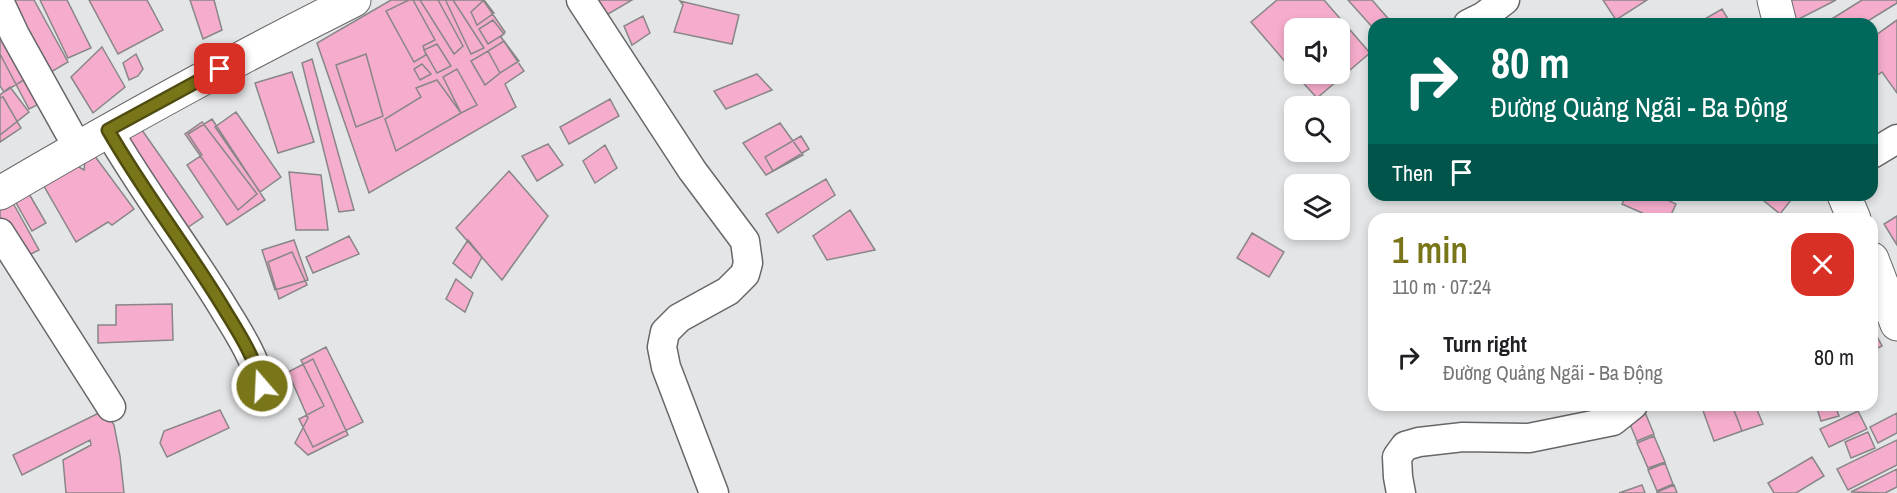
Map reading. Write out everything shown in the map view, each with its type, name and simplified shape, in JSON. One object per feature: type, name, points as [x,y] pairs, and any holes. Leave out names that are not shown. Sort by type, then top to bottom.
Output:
[{"type":"main road","points":[[0,193],[108,130],[354,0]]},
{"type":"main road","points":[[1774,0],[1778,18]]},
{"type":"main road","points":[[1878,279],[1897,324]]},
{"type":"street","points":[[581,0],[692,170],[745,242],[748,263],[745,274],[728,291],[679,318],[665,332],[662,347],[666,367],[714,493]]},
{"type":"street","points":[[1480,18],[1504,0]]},
{"type":"street","points":[[0,3],[15,35],[78,147]]},
{"type":"street","points":[[108,130],[130,169],[216,294],[248,348],[258,369],[262,386]]},
{"type":"street","points":[[1878,150],[1897,139]]},
{"type":"street","points":[[0,232],[111,407]]},
{"type":"street","points":[[1401,493],[1397,457],[1405,446],[1419,442],[1463,437],[1529,438],[1612,421],[1625,411]]},
{"type":"building","points":[[34,0],[68,62],[46,75],[9,2]]},
{"type":"building","points":[[40,0],[67,0],[91,48],[68,58]]},
{"type":"building","points":[[89,0],[147,0],[163,30],[118,54]]},
{"type":"building","points":[[190,0],[214,0],[222,30],[203,39]]},
{"type":"building","points":[[391,0],[483,0],[505,32],[501,37],[524,71],[505,84],[516,107],[369,193],[317,43]]},
{"type":"building","points":[[413,0],[435,40],[423,46],[426,55],[414,62],[386,11]]},
{"type":"building","points":[[420,0],[438,0],[463,46],[454,54]]},
{"type":"building","points":[[447,0],[453,0],[484,48],[471,54]]},
{"type":"building","points":[[484,0],[494,13],[477,25],[471,12]]},
{"type":"building","points":[[593,0],[632,0],[603,17]]},
{"type":"building","points":[[1277,0],[1324,0],[1340,18],[1284,18],[1284,60],[1251,22]]},
{"type":"building","points":[[1348,0],[1372,0],[1388,18],[1368,18],[1368,22]]},
{"type":"building","points":[[1603,0],[1647,0],[1619,18],[1615,18]]},
{"type":"building","points":[[1784,0],[1836,0],[1801,18],[1793,18]]},
{"type":"building","points":[[1862,0],[1897,0],[1897,3],[1873,18],[1833,18]]},
{"type":"building","points":[[680,1],[739,15],[732,44],[674,32],[683,5]]},
{"type":"building","points":[[1722,9],[1727,18],[1706,18]]},
{"type":"building","points":[[0,12],[47,100],[29,109],[0,54]]},
{"type":"building","points":[[643,16],[650,33],[632,45],[624,26]]},
{"type":"building","points":[[493,20],[504,34],[488,44],[479,29]]},
{"type":"building","points":[[1897,20],[1897,93],[1882,72],[1878,75],[1878,34]]},
{"type":"building","points":[[0,22],[27,78],[4,92],[0,86]]},
{"type":"building","points":[[1350,30],[1368,51],[1368,55],[1350,70]]},
{"type":"building","points":[[504,41],[519,61],[500,73],[488,51]]},
{"type":"building","points":[[437,44],[451,66],[437,73],[424,50]]},
{"type":"building","points":[[102,47],[125,87],[93,113],[71,77]]},
{"type":"building","points":[[488,51],[500,73],[485,85],[471,61]]},
{"type":"building","points":[[136,54],[143,69],[138,76],[129,80],[123,63]]},
{"type":"building","points":[[366,54],[383,116],[356,127],[336,65]]},
{"type":"building","points":[[312,59],[354,210],[339,212],[302,63]]},
{"type":"building","points":[[422,64],[431,74],[420,80],[414,69]]},
{"type":"building","points":[[457,69],[477,105],[461,113],[443,77]]},
{"type":"building","points":[[292,72],[314,142],[278,153],[255,83]]},
{"type":"building","points":[[757,74],[772,90],[726,109],[714,91]]},
{"type":"building","points":[[437,80],[461,113],[396,151],[385,119],[421,97],[416,88]]},
{"type":"building","points":[[1304,84],[1333,84],[1319,96],[1315,96]]},
{"type":"building","points":[[10,87],[29,112],[0,135],[0,95]]},
{"type":"building","points":[[3,97],[21,128],[0,142],[0,98]]},
{"type":"building","points":[[610,99],[619,116],[569,144],[560,127]]},
{"type":"building","points":[[236,112],[281,177],[260,192],[215,127]]},
{"type":"building","points":[[212,119],[265,200],[227,225],[187,165],[202,155],[188,134]]},
{"type":"building","points":[[202,122],[257,194],[238,210],[185,134]]},
{"type":"building","points":[[137,123],[203,217],[184,230],[118,136]]},
{"type":"building","points":[[780,123],[803,155],[766,175],[743,143]]},
{"type":"building","points":[[801,136],[809,149],[773,171],[765,157]]},
{"type":"building","points":[[548,144],[563,165],[537,181],[522,156]]},
{"type":"building","points":[[605,145],[617,168],[595,183],[583,161]]},
{"type":"building","points":[[94,155],[134,209],[112,225],[108,222],[76,242],[41,181],[74,164],[84,170],[85,161]]},
{"type":"building","points":[[509,171],[548,216],[502,280],[456,228]]},
{"type":"building","points":[[289,172],[321,175],[328,230],[296,230]]},
{"type":"building","points":[[826,179],[835,195],[778,233],[766,214]]},
{"type":"building","points":[[25,187],[46,223],[32,231],[11,194]]},
{"type":"building","points":[[8,194],[39,250],[21,259],[0,220],[0,198]]},
{"type":"building","points":[[1623,201],[1670,201],[1676,204],[1672,213],[1642,213],[1622,204]]},
{"type":"building","points":[[1764,201],[1790,201],[1779,213]]},
{"type":"building","points":[[850,210],[875,250],[827,260],[813,236]]},
{"type":"building","points":[[1897,216],[1897,245],[1884,224]]},
{"type":"building","points":[[1252,233],[1284,252],[1269,277],[1237,258]]},
{"type":"building","points":[[349,236],[359,254],[313,273],[306,257]]},
{"type":"building","points":[[294,240],[308,280],[275,290],[262,250]]},
{"type":"building","points":[[468,240],[482,257],[471,278],[453,263]]},
{"type":"building","points":[[292,252],[307,285],[279,299],[268,262]]},
{"type":"building","points":[[456,279],[473,293],[465,312],[446,299]]},
{"type":"building","points":[[172,304],[173,340],[98,343],[98,325],[116,325],[116,305]]},
{"type":"building","points":[[326,347],[363,422],[313,447],[299,419],[324,406],[301,360]]},
{"type":"building","points":[[313,359],[348,435],[308,455],[295,443],[308,418],[288,372]]},
{"type":"building","points":[[105,410],[114,425],[124,493],[66,493],[63,460],[91,445],[90,440],[22,475],[13,455]]},
{"type":"building","points":[[220,410],[229,428],[167,457],[160,443],[164,431]]},
{"type":"building","points":[[1644,411],[1654,434],[1637,441],[1627,417]]},
{"type":"building","points":[[1703,411],[1734,411],[1742,431],[1714,441]]},
{"type":"building","points":[[1734,411],[1758,411],[1763,424],[1742,431]]},
{"type":"building","points":[[1818,411],[1837,411],[1839,416],[1821,421]]},
{"type":"building","points":[[1858,411],[1867,429],[1829,447],[1820,429]]},
{"type":"building","points":[[1897,413],[1897,433],[1878,443],[1870,427]]},
{"type":"building","points":[[1868,432],[1875,448],[1851,458],[1845,442]]},
{"type":"building","points":[[1654,436],[1665,462],[1648,468],[1637,443]]},
{"type":"building","points":[[1897,440],[1897,465],[1848,490],[1837,469]]},
{"type":"building","points":[[1812,457],[1824,476],[1796,493],[1774,493],[1768,483]]},
{"type":"building","points":[[1665,463],[1673,484],[1657,491],[1648,470]]},
{"type":"building","points":[[1897,469],[1897,487],[1885,493],[1851,492]]},
{"type":"building","points":[[1642,485],[1645,493],[1619,493]]},
{"type":"building","points":[[1674,485],[1677,493],[1657,493],[1657,492]]},
{"type":"route","points":[[220,69],[108,130],[130,169],[216,294],[248,348],[258,369],[262,386]]}]
